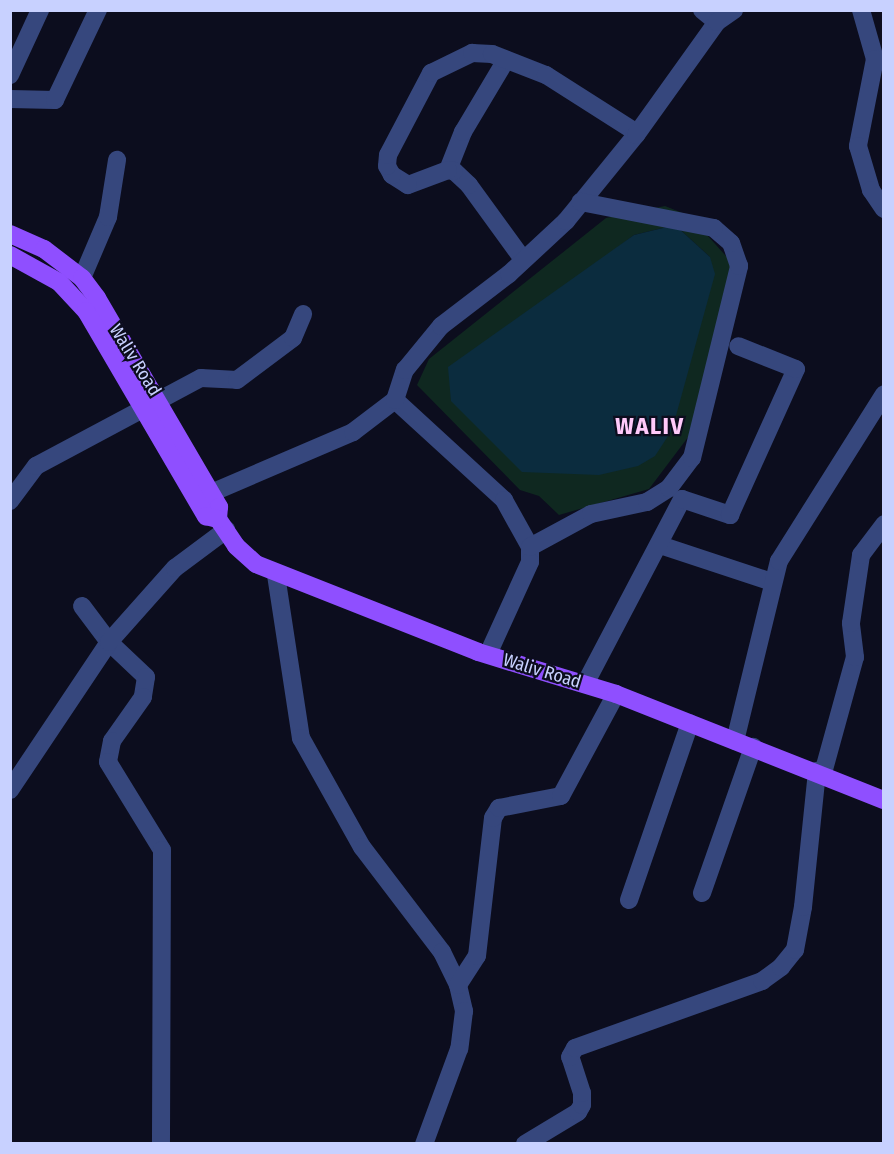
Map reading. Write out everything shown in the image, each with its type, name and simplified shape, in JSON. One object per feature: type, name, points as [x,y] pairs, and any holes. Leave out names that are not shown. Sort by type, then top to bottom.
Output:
[{"type":"main road","name":"Waliv Road","points":[[10,234],[44,249],[82,278],[203,496],[206,516],[222,525],[246,557],[276,575],[488,654],[616,694],[820,772],[884,800]]},
{"type":"main road","name":"Waliv Road","points":[[10,255],[59,282],[86,311],[153,406]]},
{"type":"street","points":[[10,75],[40,10]]},
{"type":"street","points":[[10,99],[55,100],[98,10]]},
{"type":"street","points":[[702,10],[717,22]]},
{"type":"street","points":[[203,496],[353,432],[395,400],[405,370],[441,326],[509,274],[522,258],[566,221],[637,133],[717,22],[734,10]]},
{"type":"street","points":[[861,10],[875,59],[858,146],[871,190],[884,209]]},
{"type":"street","points":[[506,60],[463,132],[448,170],[408,185],[392,175],[387,155],[432,73],[472,53],[506,60],[546,75],[637,133]]},
{"type":"street","points":[[82,278],[108,217],[117,160]]},
{"type":"street","points":[[448,170],[469,185],[522,258]]},
{"type":"street","points":[[530,547],[591,514],[646,502],[669,488],[692,458],[739,266],[731,243],[714,228],[581,202]]},
{"type":"street","points":[[10,501],[36,466],[153,406],[201,378],[237,380],[293,338],[303,314]]},
{"type":"street","points":[[585,684],[660,545],[682,499],[730,515],[796,369],[738,346]]},
{"type":"street","points":[[702,893],[744,744],[772,582],[808,510],[884,394]]},
{"type":"street","points":[[395,400],[504,500],[530,547],[530,562],[488,654]]},
{"type":"street","points":[[525,1143],[578,1112],[582,1105],[582,1092],[570,1057],[574,1048],[762,981],[795,950],[803,907],[820,772],[855,657],[851,623],[861,555],[884,524]]},
{"type":"street","points":[[10,790],[109,642],[175,567],[222,525]]},
{"type":"street","points":[[660,545],[772,582]]},
{"type":"street","points":[[276,575],[301,738],[362,847],[442,952],[458,985],[464,1011],[459,1049],[424,1143]]},
{"type":"street","points":[[82,606],[109,642],[146,677],[143,697],[107,752],[108,762],[162,850],[161,1143]]},
{"type":"street","points":[[458,985],[477,956],[493,818],[499,808],[561,796],[616,694]]},
{"type":"street","points":[[629,900],[690,723]]},
{"type":"green space","points":[[665,206],[690,216],[734,265],[695,428],[649,489],[559,515],[539,496],[520,490],[417,385],[429,359],[606,218]],"holes":[[[675,225],[710,257],[556,294],[634,235]]]},
{"type":"water","points":[[675,225],[710,257],[715,274],[672,430],[655,456],[638,466],[599,475],[522,472],[451,401],[448,367],[634,235]]},
{"type":"district","name":"WALIV","points":[[650,427]]}]
